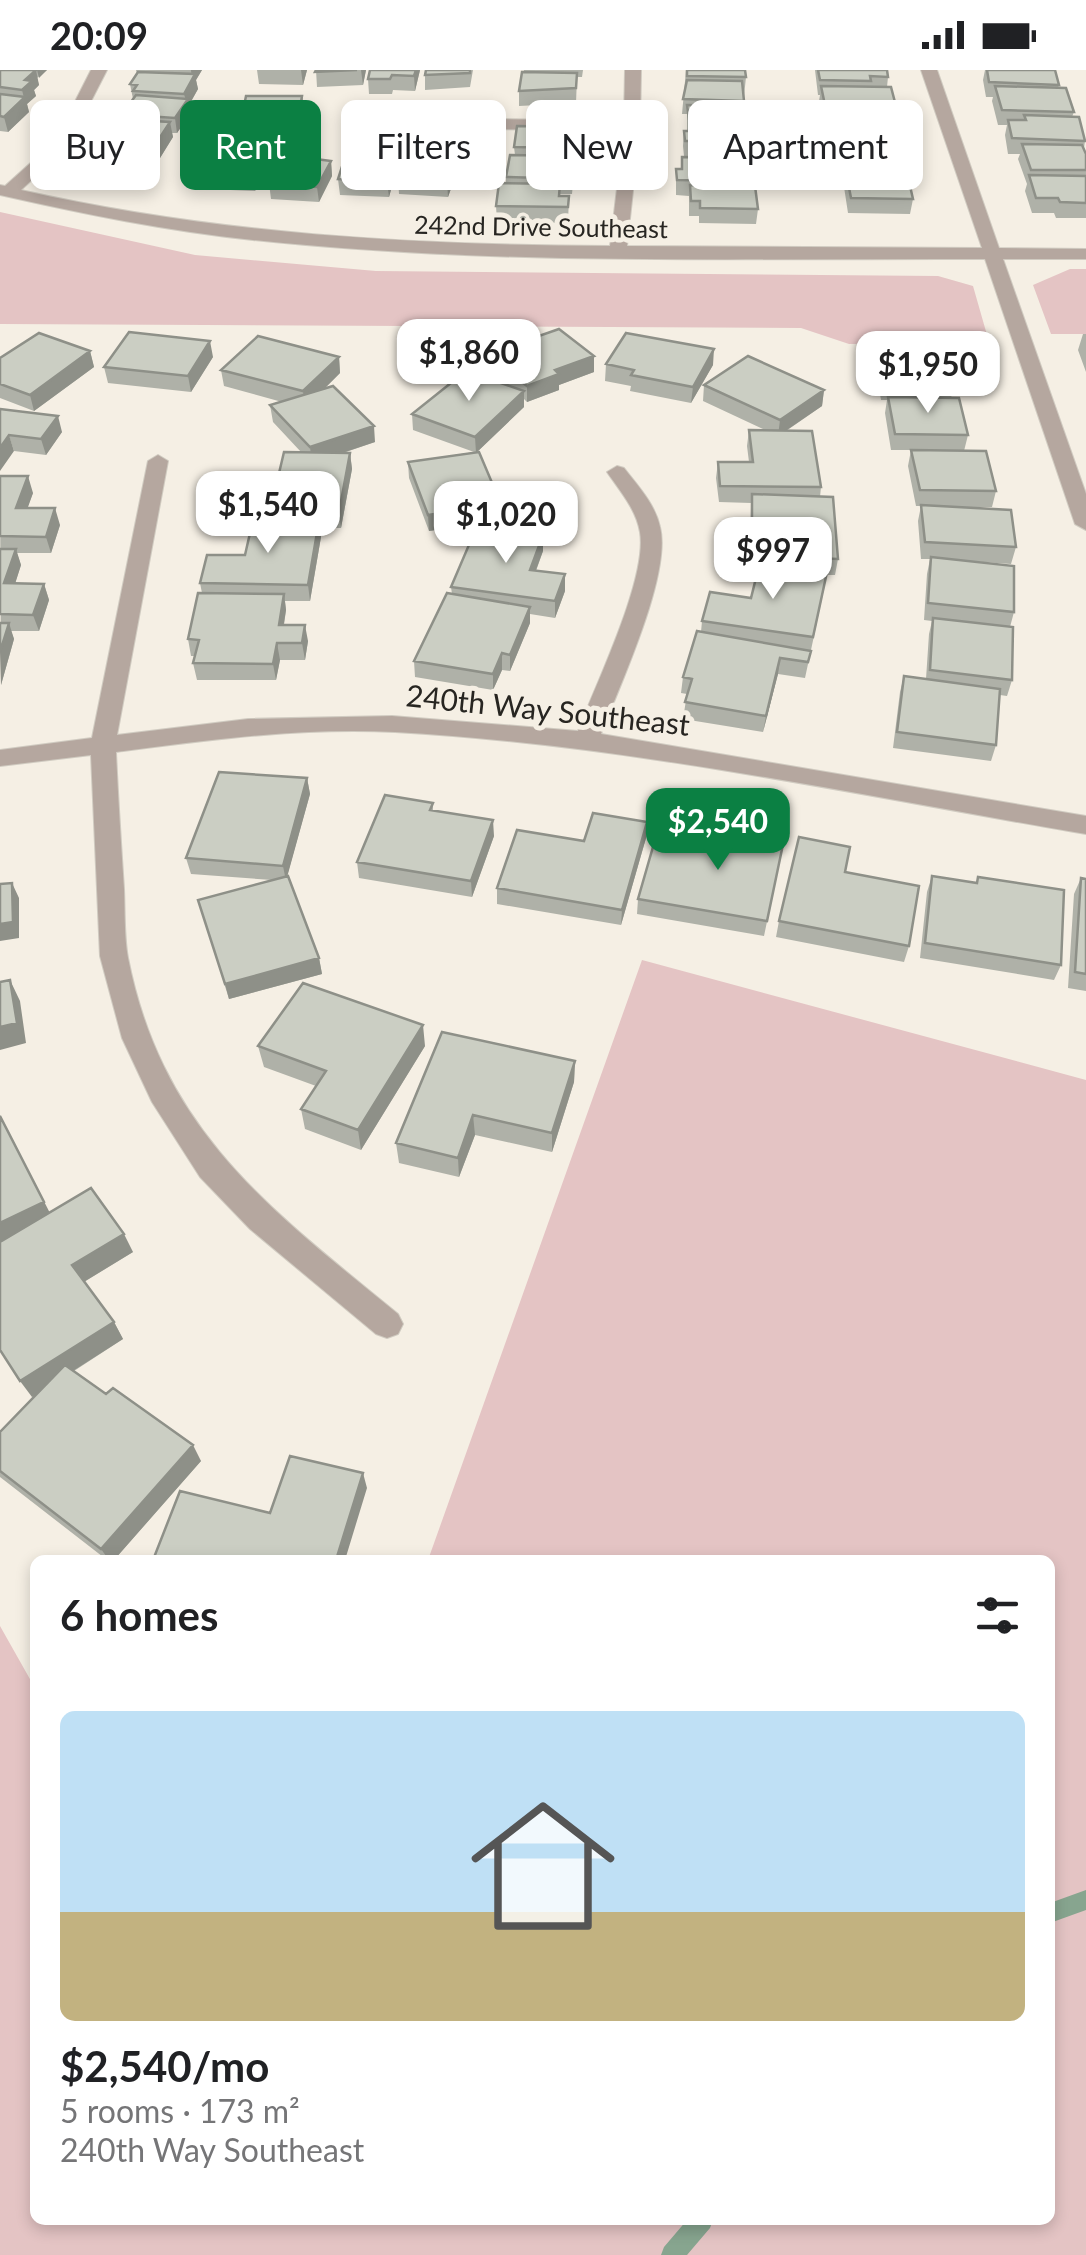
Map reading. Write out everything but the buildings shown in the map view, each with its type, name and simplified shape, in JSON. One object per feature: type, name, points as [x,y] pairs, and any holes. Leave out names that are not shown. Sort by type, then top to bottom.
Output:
[{"type":"street","points":[[4,191],[62,142],[76,122],[99,70]]},
{"type":"street","points":[[633,100],[634,70]]},
{"type":"street","points":[[928,70],[990,253],[1064,431],[1086,524]]},
{"type":"street","points":[[618,252],[625,190]]},
{"type":"street","name":"242nd Drive Southeast","points":[[4,191],[121,218],[303,243],[426,250],[1086,254]]},
{"type":"street","points":[[158,460],[103,745],[114,956],[136,1038],[168,1102],[211,1168],[261,1220],[386,1324]]},
{"type":"street","points":[[587,740],[643,581],[652,543],[644,508],[617,472]]},
{"type":"street","name":"240th Way Southeast","points":[[0,758],[248,727],[410,725],[587,740],[1086,825]]},
{"type":"shaded area","points":[[0,212],[195,255],[376,271],[938,276],[973,286],[989,342],[849,344],[801,328],[0,324]]},
{"type":"shaded area","points":[[1070,269],[1086,269],[1086,334],[1051,334],[1033,285]]},
{"type":"shaded area","points":[[642,960],[1086,1080],[1086,2255],[0,2255],[0,1626],[30,1679],[30,2225],[1055,2225],[1055,1555],[430,1555]]},
{"type":"waterway","points":[[1055,1911],[1086,1900]]},
{"type":"waterway","points":[[672,2255],[698,2225]]}]
